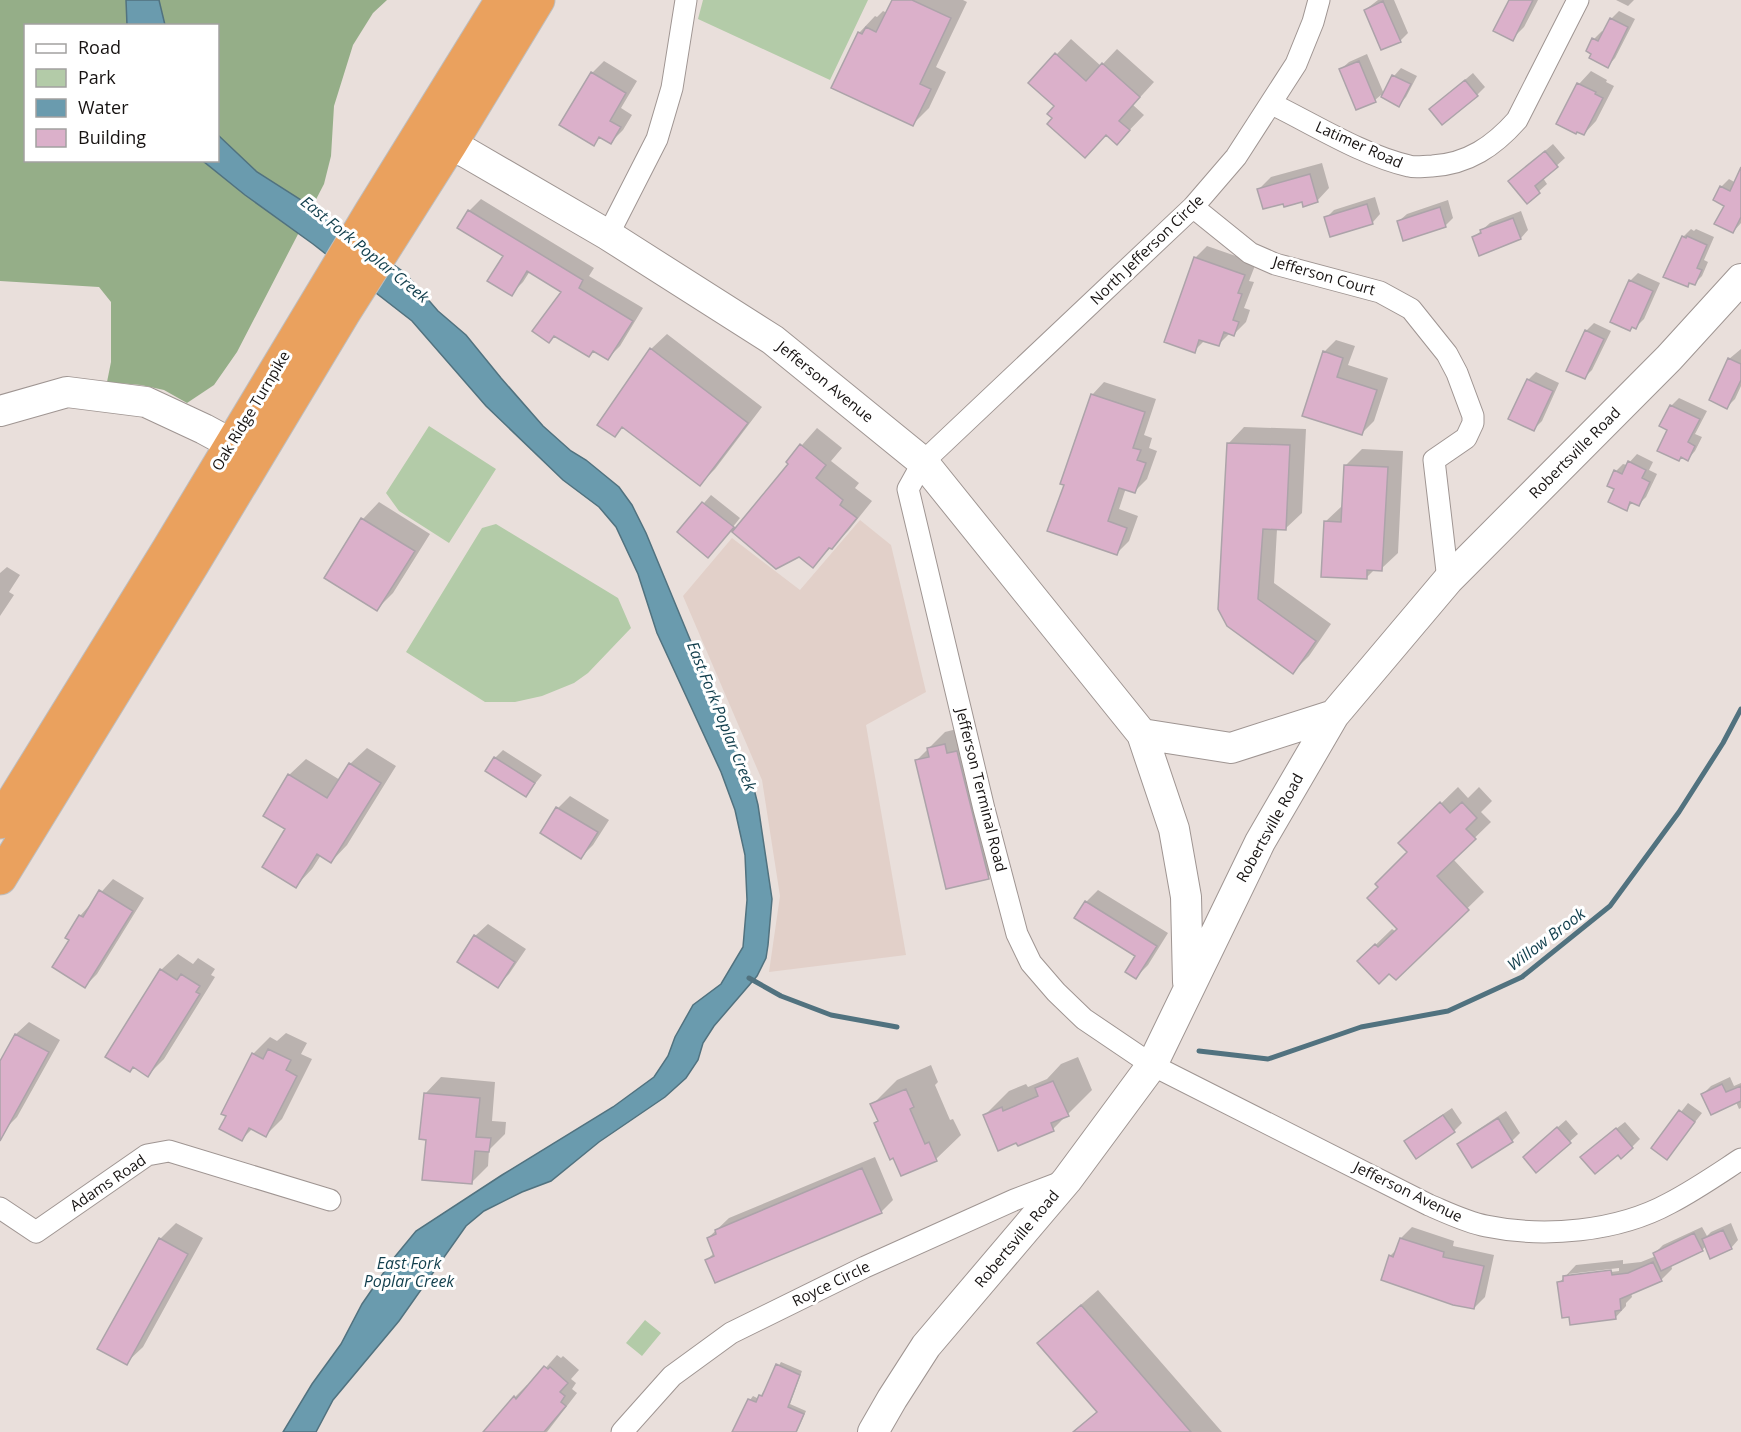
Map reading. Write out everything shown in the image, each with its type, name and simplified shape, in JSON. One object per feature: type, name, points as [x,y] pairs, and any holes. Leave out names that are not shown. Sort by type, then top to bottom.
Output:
[{"type":"highway","name":"Oak Ridge Turnpike","points":[[436,138],[502,0]]},
{"type":"highway","name":"Oak Ridge Turnpike","points":[[0,822],[168,550],[244,451],[436,138],[538,0]]},
{"type":"highway","points":[[0,878],[244,451]]},
{"type":"street","points":[[608,234],[657,139],[672,88],[687,0]]},
{"type":"street","name":"North Jefferson Circle","points":[[923,462],[1193,207],[1236,157],[1296,64],[1319,0]]},
{"type":"street","name":"Latimer Road","points":[[1272,104],[1364,150],[1411,167],[1445,165],[1465,160],[1485,150],[1502,137],[1517,120],[1578,0]]},
{"type":"street","name":"Jefferson Avenue","points":[[436,138],[467,153],[608,234],[786,349],[923,462],[1142,734],[1174,829],[1186,897],[1189,987]]},
{"type":"street","name":"Jefferson Court","points":[[1193,207],[1250,253],[1275,264],[1380,292],[1411,309],[1447,354],[1457,373],[1473,416],[1473,423],[1466,438],[1434,460],[1448,580]]},
{"type":"street","name":"Robertsville Road","points":[[873,1432],[926,1346],[1067,1180],[1152,1065],[1260,842],[1334,715],[1448,580],[1669,358],[1741,279]]},
{"type":"street","points":[[0,411],[67,392],[146,402],[244,451]]},
{"type":"street","name":"Jefferson Terminal Road","points":[[923,462],[908,489],[981,797],[1017,934],[1031,963],[1056,992],[1084,1019],[1152,1065]]},
{"type":"street","points":[[1142,734],[1232,748],[1334,715]]},
{"type":"street","name":"Jefferson Avenue","points":[[1152,1065],[1430,1205],[1486,1226],[1545,1232],[1604,1226],[1647,1213],[1670,1203],[1741,1159]]},
{"type":"street","name":"Adams Road","points":[[0,1208],[36,1232],[147,1155],[169,1151],[330,1200]]},
{"type":"street","name":"Royce Circle","points":[[622,1432],[672,1376],[731,1334],[865,1267],[1014,1200],[1067,1180]]},
{"type":"shaded area","points":[[860,520],[891,545],[926,692],[866,725],[906,955],[769,972],[780,896],[762,780],[683,596],[732,538],[800,590]]},
{"type":"green space","points":[[0,0],[387,0],[373,13],[353,45],[334,106],[331,156],[324,184],[237,352],[214,385],[187,403],[164,390],[107,382],[111,362],[111,302],[99,287],[0,281]]},
{"type":"green space","points":[[703,0],[868,0],[830,80],[698,19]]},
{"type":"green space","points":[[429,426],[496,469],[449,543],[399,511],[386,493]]},
{"type":"green space","points":[[496,524],[618,598],[631,628],[588,673],[574,683],[542,696],[515,702],[485,702],[406,652],[482,528]]},
{"type":"green space","points":[[645,1320],[661,1333],[642,1356],[626,1343]]},
{"type":"water","points":[[126,0],[159,0],[165,24],[127,24]]},
{"type":"water","name":"East Fork Poplar Creek","points":[[219,136],[257,172],[331,219],[405,273],[438,311],[466,335],[543,426],[571,451],[619,487],[632,505],[646,533],[737,753],[751,777],[758,805],[772,899],[766,958],[757,976],[714,1026],[703,1043],[698,1060],[686,1078],[665,1097],[599,1142],[551,1181],[522,1192],[484,1211],[466,1226],[399,1321],[333,1400],[316,1432],[283,1432],[312,1384],[341,1344],[362,1304],[393,1259],[416,1231],[613,1107],[654,1077],[668,1056],[675,1037],[693,1005],[721,984],[743,947],[747,900],[745,855],[735,810],[721,772],[657,633],[638,574],[616,527],[599,507],[563,480],[486,406],[412,321],[313,244],[245,195],[204,162],[219,162]]},
{"type":"building","points":[[892,0],[912,0],[951,18],[920,84],[931,89],[913,126],[831,88],[858,32],[862,34],[866,27],[876,32]]},
{"type":"building","points":[[1509,0],[1533,0],[1513,41],[1493,31]]},
{"type":"building","points":[[1383,1],[1401,42],[1381,50],[1364,10]]},
{"type":"building","points":[[1610,18],[1628,27],[1608,68],[1589,58],[1591,54],[1586,51],[1592,38],[1598,41]]},
{"type":"building","points":[[1055,53],[1086,81],[1102,63],[1140,97],[1119,121],[1130,130],[1117,145],[1106,135],[1085,158],[1047,124],[1052,118],[1047,114],[1054,106],[1028,83]]},
{"type":"building","points":[[1359,61],[1376,102],[1356,110],[1339,69]]},
{"type":"building","points":[[591,72],[626,93],[610,121],[621,127],[611,144],[599,137],[594,146],[559,125]]},
{"type":"building","points":[[1392,75],[1411,84],[1399,107],[1381,97]]},
{"type":"building","points":[[1465,80],[1478,96],[1442,125],[1429,109]]},
{"type":"building","points":[[1577,83],[1603,98],[1584,135],[1577,132],[1576,134],[1556,124]]},
{"type":"building","points":[[1545,151],[1558,167],[1535,186],[1540,193],[1527,204],[1508,181]]},
{"type":"building","points":[[1741,167],[1741,217],[1733,233],[1714,224],[1724,206],[1713,200],[1720,186],[1730,191]]},
{"type":"building","points":[[1310,174],[1318,202],[1303,207],[1302,202],[1263,209],[1257,189]]},
{"type":"building","points":[[1367,204],[1373,224],[1330,237],[1324,217]]},
{"type":"building","points":[[1440,207],[1446,227],[1403,241],[1397,221]]},
{"type":"building","points":[[468,210],[583,280],[579,288],[633,321],[608,360],[593,351],[589,357],[554,336],[549,343],[532,331],[561,292],[527,271],[512,296],[487,281],[503,256],[457,228]]},
{"type":"building","points":[[1513,218],[1521,239],[1479,256],[1472,237],[1481,233],[1480,230]]},
{"type":"building","points":[[1682,236],[1707,245],[1697,268],[1702,270],[1695,285],[1689,283],[1688,287],[1663,277]]},
{"type":"building","points":[[1194,257],[1245,275],[1238,293],[1242,294],[1233,320],[1239,322],[1234,336],[1224,332],[1219,346],[1199,340],[1195,353],[1164,342]]},
{"type":"building","points":[[1629,280],[1653,291],[1636,329],[1632,327],[1630,331],[1610,322]]},
{"type":"building","points":[[1585,330],[1604,339],[1585,379],[1566,371]]},
{"type":"building","points":[[650,348],[748,423],[700,486],[622,427],[615,437],[597,425]]},
{"type":"building","points":[[1323,351],[1343,358],[1337,377],[1377,390],[1362,435],[1302,416]]},
{"type":"building","points":[[1728,358],[1741,364],[1741,380],[1727,409],[1709,400]]},
{"type":"building","points":[[1527,379],[1553,391],[1534,431],[1508,419]]},
{"type":"building","points":[[1091,394],[1145,412],[1133,448],[1141,450],[1137,460],[1146,463],[1135,493],[1119,488],[1108,521],[1127,528],[1117,555],[1047,531],[1064,485],[1060,484]]},
{"type":"building","points":[[1670,405],[1700,419],[1688,442],[1695,446],[1688,461],[1681,457],[1679,461],[1657,451],[1667,430],[1659,426]]},
{"type":"building","points":[[1227,443],[1290,445],[1286,530],[1263,529],[1258,599],[1316,641],[1293,674],[1227,626],[1218,609]]},
{"type":"building","points":[[800,444],[826,465],[816,478],[843,500],[840,505],[857,518],[813,568],[799,557],[776,569],[732,532],[788,464],[786,462]]},
{"type":"building","points":[[1628,461],[1646,470],[1642,478],[1650,482],[1639,506],[1630,502],[1627,511],[1608,502],[1614,489],[1607,486],[1614,470],[1622,474]]},
{"type":"building","points":[[1344,465],[1388,467],[1382,571],[1367,570],[1367,579],[1321,577],[1324,521],[1341,522]]},
{"type":"building","points":[[702,502],[734,527],[708,558],[677,532]]},
{"type":"building","points":[[361,518],[415,551],[377,611],[324,578]]},
{"type":"building","points":[[945,744],[947,753],[957,751],[989,879],[946,889],[915,760],[929,757],[927,748]]},
{"type":"building","points":[[494,757],[535,783],[526,797],[485,771]]},
{"type":"building","points":[[349,763],[381,783],[331,863],[317,854],[296,888],[262,867],[285,829],[263,816],[288,774],[327,798]]},
{"type":"building","points":[[1440,802],[1450,813],[1462,802],[1477,818],[1466,829],[1476,839],[1437,876],[1469,910],[1396,980],[1389,974],[1379,984],[1357,961],[1375,944],[1378,947],[1397,929],[1367,898],[1378,887],[1375,884],[1407,852],[1398,843]]},
{"type":"building","points":[[556,807],[598,832],[581,859],[540,833]]},
{"type":"building","points":[[99,890],[133,911],[85,988],[52,967],[69,940],[65,938],[79,915],[83,917]]},
{"type":"building","points":[[1085,901],[1157,946],[1136,979],[1125,972],[1135,956],[1074,918]]},
{"type":"building","points":[[474,935],[515,962],[498,988],[457,962]]},
{"type":"building","points":[[160,969],[177,980],[181,974],[200,986],[196,992],[200,994],[148,1077],[133,1067],[130,1072],[105,1057]]},
{"type":"building","points":[[15,1034],[49,1052],[0,1141],[0,1061]]},
{"type":"building","points":[[268,1049],[291,1060],[286,1070],[297,1076],[266,1137],[249,1128],[242,1141],[219,1129],[226,1116],[221,1114],[252,1053],[263,1059]]},
{"type":"building","points":[[1053,1081],[1069,1116],[1051,1123],[1054,1131],[1018,1146],[1016,1143],[998,1151],[983,1115],[1002,1107],[1003,1111],[1038,1096],[1035,1088]]},
{"type":"building","points":[[1722,1084],[1726,1092],[1741,1086],[1741,1101],[1711,1115],[1701,1094]]},
{"type":"building","points":[[906,1089],[914,1107],[910,1109],[925,1144],[929,1142],[937,1161],[901,1176],[893,1158],[890,1160],[874,1123],[878,1121],[870,1104]]},
{"type":"building","points":[[424,1093],[480,1098],[476,1137],[491,1138],[489,1152],[475,1151],[472,1184],[422,1180],[426,1140],[419,1139]]},
{"type":"building","points":[[1679,1110],[1695,1122],[1667,1160],[1651,1148]]},
{"type":"building","points":[[1443,1115],[1455,1132],[1416,1159],[1404,1141]]},
{"type":"building","points":[[1498,1118],[1513,1142],[1472,1168],[1457,1144]]},
{"type":"building","points":[[1557,1127],[1571,1143],[1536,1173],[1523,1157]]},
{"type":"building","points":[[1616,1128],[1633,1148],[1621,1159],[1618,1155],[1595,1174],[1580,1157]]},
{"type":"building","points":[[862,1168],[882,1213],[715,1283],[705,1260],[714,1256],[707,1238],[716,1234],[715,1230]]},
{"type":"building","points":[[1723,1230],[1732,1249],[1710,1259],[1702,1239]]},
{"type":"building","points":[[1694,1233],[1703,1251],[1661,1271],[1653,1253]]},
{"type":"building","points":[[159,1238],[188,1254],[127,1365],[97,1349]]},
{"type":"building","points":[[1400,1238],[1444,1252],[1443,1257],[1484,1266],[1474,1309],[1453,1305],[1381,1280],[1389,1255],[1393,1257]]},
{"type":"building","points":[[1653,1262],[1662,1281],[1620,1299],[1621,1310],[1615,1311],[1616,1319],[1570,1325],[1569,1317],[1562,1318],[1557,1282],[1563,1281],[1563,1276],[1611,1270],[1612,1275],[1628,1273]]},
{"type":"building","points":[[1081,1305],[1191,1432],[1073,1432],[1097,1412],[1037,1343]]},
{"type":"building","points":[[776,1364],[800,1375],[788,1407],[804,1414],[796,1432],[732,1432],[748,1399],[756,1402],[759,1395],[762,1396]]},
{"type":"building","points":[[544,1366],[548,1369],[550,1367],[568,1383],[560,1392],[565,1396],[561,1402],[566,1406],[544,1432],[483,1432],[514,1396],[516,1399]]},
{"type":"waterway","name":"Willow Brook","points":[[1199,1051],[1268,1059],[1361,1027],[1448,1011],[1522,977],[1610,906],[1679,812],[1723,743],[1741,709]]},
{"type":"waterway","name":"Willow Brook","points":[[749,978],[781,996],[831,1015],[897,1027]]}]
